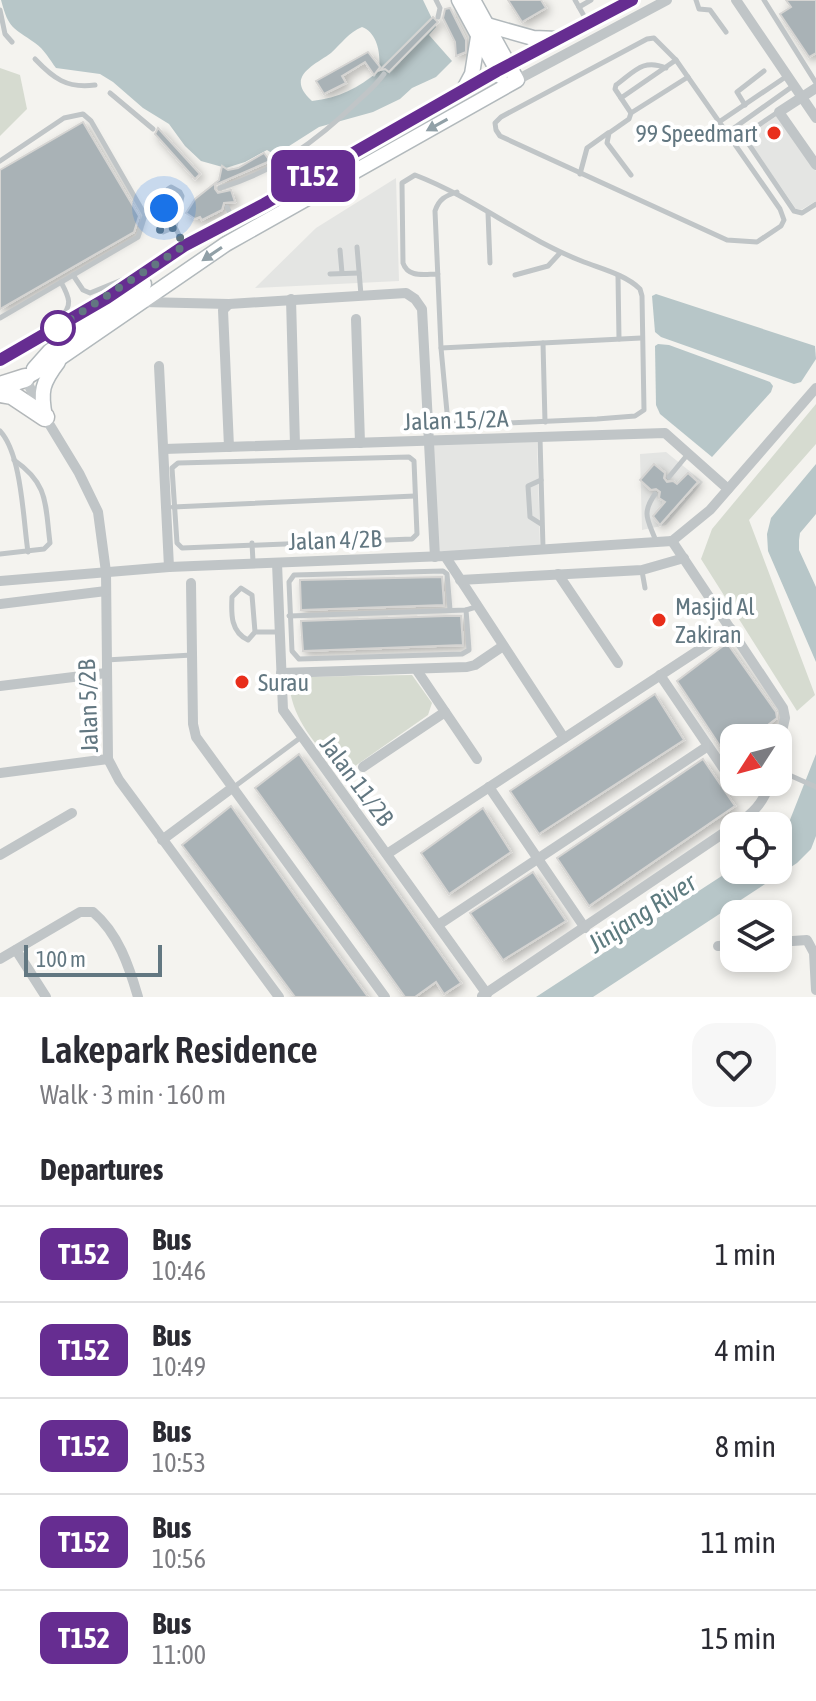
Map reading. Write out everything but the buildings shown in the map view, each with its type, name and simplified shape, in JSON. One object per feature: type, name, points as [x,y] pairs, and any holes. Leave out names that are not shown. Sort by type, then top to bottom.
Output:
[{"type":"highway","points":[[0,386],[25,378]]},
{"type":"highway","points":[[0,393],[12,395],[45,417]]},
{"type":"street","points":[[459,0],[483,31],[511,84]]},
{"type":"street","points":[[464,90],[472,74],[483,31],[473,0]]},
{"type":"street","points":[[0,360],[138,278],[230,214],[632,0]]},
{"type":"street","points":[[25,378],[60,358],[253,228],[667,0]]},
{"type":"street","points":[[736,0],[816,118]]},
{"type":"street","points":[[483,31],[558,39]]},
{"type":"street","points":[[816,86],[779,112],[816,165]]},
{"type":"street","points":[[25,378],[50,351],[147,282],[160,263]]},
{"type":"street","points":[[142,302],[229,304],[406,293],[415,299],[422,309],[429,441],[440,557],[460,580],[472,608],[503,646],[564,738]]},
{"type":"street","points":[[291,299],[295,445]]},
{"type":"street","points":[[229,304],[223,310],[229,447]]},
{"type":"street","points":[[356,319],[360,443]]},
{"type":"street","points":[[45,417],[40,394],[47,376],[60,358]]},
{"type":"street","points":[[159,366],[170,508],[169,567]]},
{"type":"street","name":"Jalan 5/2B","points":[[25,378],[98,512],[106,572],[108,759],[119,780],[162,840],[279,997]]},
{"type":"street","points":[[784,724],[783,708],[672,541],[710,510],[816,388]]},
{"type":"street","name":"Jalan 15/2A","points":[[164,449],[665,433],[728,489]]},
{"type":"street","name":"Jalan 4/2B","points":[[0,581],[169,567],[440,557],[672,541]]},
{"type":"street","points":[[460,580],[642,570],[684,558]]},
{"type":"street","name":"Jalan 11/2B","points":[[277,563],[283,710],[300,738],[438,925],[484,996]]},
{"type":"street","points":[[558,574],[618,663]]},
{"type":"street","points":[[191,583],[193,724],[196,737],[385,997]]},
{"type":"street","points":[[0,604],[106,591]]},
{"type":"street","points":[[387,854],[731,629]]},
{"type":"street","points":[[281,673],[475,665],[503,646]]},
{"type":"street","points":[[416,669],[477,759]]},
{"type":"street","points":[[0,686],[106,673]]},
{"type":"street","points":[[660,675],[720,764]]},
{"type":"street","points":[[363,767],[445,712]]},
{"type":"street","points":[[438,925],[708,746]]},
{"type":"street","points":[[0,773],[108,759]]},
{"type":"street","points":[[489,787],[585,928]]},
{"type":"street","points":[[162,840],[232,788]]},
{"type":"street","points":[[754,812],[766,796]]},
{"type":"street","points":[[0,855],[72,813]]},
{"type":"street","points":[[484,996],[720,836]]},
{"type":"street","points":[[0,959],[80,912],[93,912],[102,920],[130,969],[138,997]]},
{"type":"street","points":[[792,941],[807,940],[814,953],[816,990]]},
{"type":"street","points":[[16,950],[46,997]]},
{"type":"lane","points":[[436,0],[440,8],[438,17]]},
{"type":"lane","points":[[575,0],[588,24]]},
{"type":"lane","points":[[579,7],[591,0]]},
{"type":"lane","points":[[696,0],[699,9],[710,10],[726,32]]},
{"type":"lane","points":[[764,0],[816,86]]},
{"type":"lane","points":[[0,10],[5,34],[12,42]]},
{"type":"lane","points":[[654,38],[661,42],[676,60],[780,209],[784,220],[781,226],[757,242],[727,240],[500,136],[496,130],[495,123],[647,39],[654,38]]},
{"type":"lane","points":[[35,59],[62,83],[95,85]]},
{"type":"lane","points":[[621,98],[676,60]]},
{"type":"lane","points":[[631,113],[615,89],[616,85],[647,64],[654,63],[666,68]]},
{"type":"lane","points":[[745,105],[737,92],[764,71]]},
{"type":"lane","points":[[220,188],[278,165],[324,133],[384,74]]},
{"type":"lane","points":[[580,174],[587,148],[629,119],[631,113],[688,77]]},
{"type":"lane","points":[[719,122],[791,81]]},
{"type":"lane","points":[[727,133],[791,81]]},
{"type":"lane","points":[[110,93],[153,129]]},
{"type":"lane","points":[[779,112],[747,133],[746,140],[794,211],[802,213],[816,204]]},
{"type":"lane","points":[[0,161],[64,118],[83,114],[91,121],[145,215],[138,237],[0,318]]},
{"type":"lane","points":[[609,133],[607,143],[631,175]]},
{"type":"lane","points":[[438,274],[412,274],[405,269],[402,183],[415,175],[457,192],[560,253],[618,276],[640,289],[644,410],[635,416],[597,419],[448,423],[435,211],[444,196],[457,192]]},
{"type":"lane","points":[[175,227],[163,232],[160,230],[169,188],[182,196],[175,227],[184,246]]},
{"type":"lane","points":[[488,212],[490,263]]},
{"type":"lane","points":[[357,247],[361,296]]},
{"type":"lane","points":[[340,250],[342,273]]},
{"type":"lane","points":[[515,275],[548,266],[560,253]]},
{"type":"lane","points":[[330,274],[359,273]]},
{"type":"lane","points":[[73,275],[83,290],[90,293],[100,291],[118,279],[138,278]]},
{"type":"lane","points":[[618,276],[619,339]]},
{"type":"lane","points":[[34,342],[37,335],[67,311],[69,297],[61,282]]},
{"type":"lane","points":[[441,348],[641,338]]},
{"type":"lane","points":[[543,343],[545,422]]},
{"type":"lane","points":[[597,419],[597,435]]},
{"type":"lane","points":[[489,424],[490,439]]},
{"type":"lane","points":[[0,431],[14,460],[28,552]]},
{"type":"lane","points":[[540,437],[543,550]]},
{"type":"lane","points":[[669,477],[688,454]]},
{"type":"lane","points":[[409,457],[414,461],[415,496],[417,534],[412,539],[178,547],[170,508],[172,468],[178,463],[409,457]]},
{"type":"lane","points":[[0,554],[44,549],[50,543],[42,490],[31,472],[14,460]]},
{"type":"lane","points":[[541,480],[528,486],[530,517],[542,525]]},
{"type":"lane","points":[[655,494],[646,506],[646,513],[657,542]]},
{"type":"lane","points":[[170,508],[415,496]]},
{"type":"lane","points":[[252,543],[253,564]]},
{"type":"lane","points":[[642,570],[645,588]]},
{"type":"lane","points":[[289,616],[450,610],[472,608],[471,642],[469,650],[462,654],[299,659],[292,651],[289,616],[289,582],[294,575],[305,574],[443,571],[447,574],[450,610]]},
{"type":"lane","points":[[255,632],[252,595],[241,588],[232,597],[231,618],[239,636],[248,640],[255,632],[279,632]]},
{"type":"lane","points":[[106,660],[193,655]]},
{"type":"lane","points":[[232,788],[300,738]]},
{"type":"lane","points":[[792,776],[816,787]]},
{"type":"shaded area","points":[[1,0],[423,0],[436,27],[429,35],[452,61],[436,77],[373,112],[319,127],[275,155],[267,150],[226,168],[201,161],[169,124],[100,74],[56,68],[41,48],[13,27]],"holes":[[[362,27],[377,45],[379,71],[348,91],[312,101],[301,85],[305,73],[353,32]]]},
{"type":"shaded area","points":[[0,68],[20,75],[27,109],[0,136]]},
{"type":"shaded area","points":[[777,116],[816,171],[816,201],[801,210],[796,209],[748,139],[748,135]]},
{"type":"shaded area","points":[[396,178],[399,281],[255,288],[316,228]]},
{"type":"shaded area","points":[[656,294],[815,346],[816,359],[801,382],[794,384],[661,337],[655,332],[652,296]]},
{"type":"shaded area","points":[[669,345],[770,382],[773,386],[712,457],[660,414],[656,405],[655,346]]},
{"type":"shaded area","points":[[816,404],[816,444],[749,520],[815,695],[797,711],[701,559],[712,529]]},
{"type":"shaded area","points":[[537,440],[540,546],[438,554],[433,444]]},
{"type":"shaded area","points":[[666,452],[703,482],[666,525],[642,530],[640,454]]},
{"type":"shaded area","points":[[816,464],[816,514],[800,533],[799,550],[816,587],[816,662],[768,551],[767,534],[771,518]]},
{"type":"shaded area","points":[[412,675],[432,703],[428,715],[348,771],[339,772],[300,719],[294,707],[289,681],[293,677]]},
{"type":"shaded area","points":[[816,754],[816,836],[811,849],[792,866],[792,815]]},
{"type":"shaded area","points":[[720,877],[720,884],[765,884],[741,900],[720,900],[720,914],[593,997],[536,997]]},
{"type":"bus line","name":"T152","points":[[0,360],[107,298],[184,246],[497,71],[632,0]]},
{"type":"place","name":"99 Speedmart","points":[[774,133]]},
{"type":"place","name":"Masjid Al Zakiran","points":[[659,620]]},
{"type":"place","name":"Surau","points":[[242,682]]},
{"type":"route","points":[[58,328],[52,331],[184,246],[175,227],[163,232],[160,230],[164,208]]},
{"type":"water label","name":"Jinjang River","points":[[642,913]]}]
